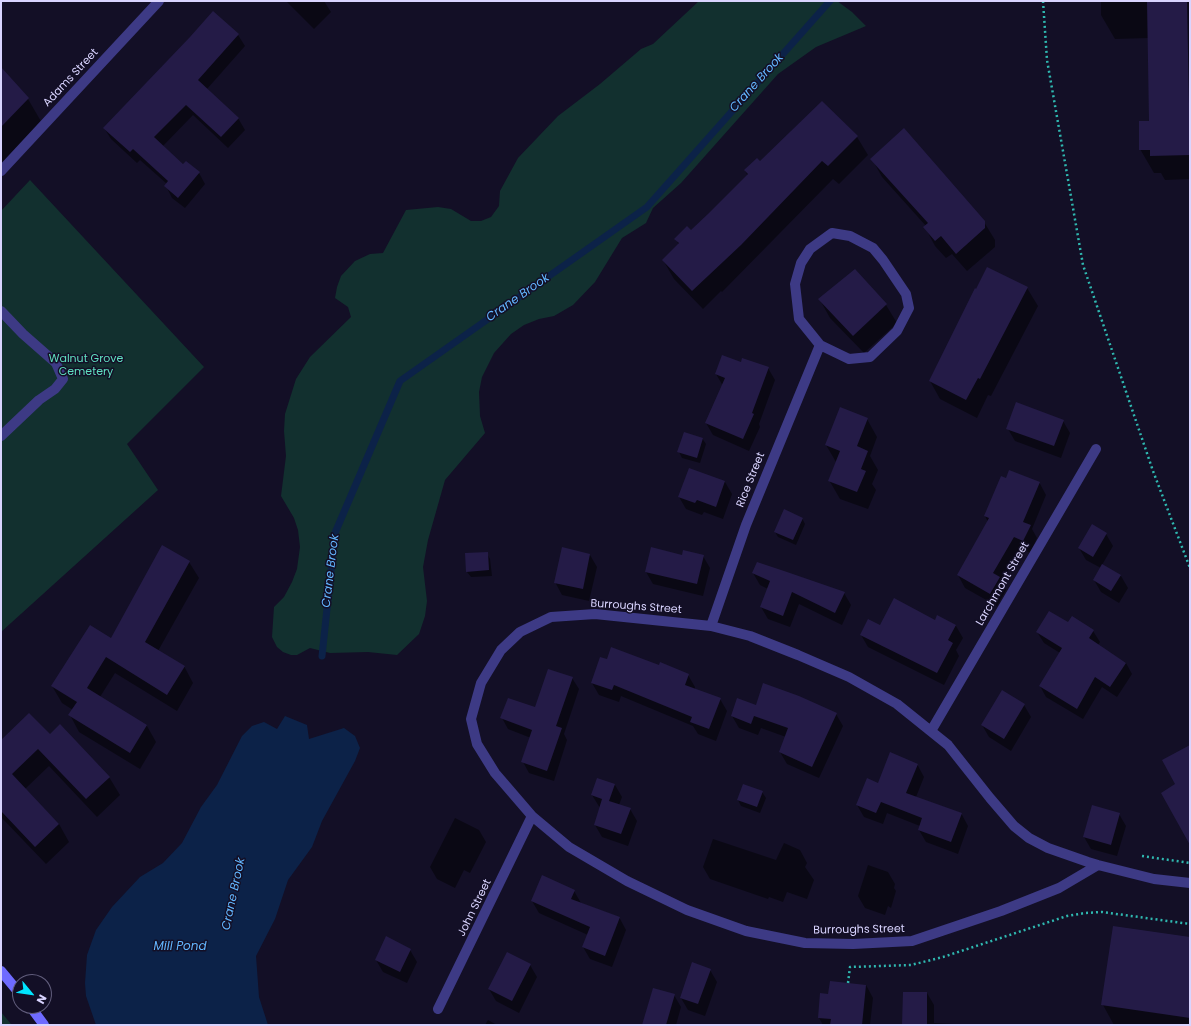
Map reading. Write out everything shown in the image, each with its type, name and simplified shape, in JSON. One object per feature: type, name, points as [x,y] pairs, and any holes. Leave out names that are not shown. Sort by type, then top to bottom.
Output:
[{"type":"main road","points":[[1,971],[12,984]]},
{"type":"main road","points":[[36,1014],[44,1025]]},
{"type":"street","name":"Adams Street","points":[[1,171],[159,1]]},
{"type":"street","points":[[832,233],[850,236],[873,248],[883,260],[906,294],[909,308],[897,331],[870,357],[849,359],[820,345],[799,318],[795,284],[801,263],[810,249],[832,233]]},
{"type":"street","points":[[1,312],[56,363],[63,379],[55,389],[39,400],[1,436]]},
{"type":"street","name":"Rice Street","points":[[711,626],[746,525],[820,345]]},
{"type":"street","name":"Larchmont Street","points":[[931,731],[1096,449]]},
{"type":"street","name":"Burroughs Street","points":[[1098,865],[1059,888],[1001,912],[912,942],[853,944],[805,943],[746,931],[687,910],[627,881],[569,847],[532,816],[495,773],[477,744],[471,719],[481,683],[501,650],[520,632],[551,617],[595,614],[711,626],[750,636],[849,677],[897,704],[948,745],[1014,826],[1029,838],[1048,848],[1098,865],[1154,879],[1190,883]]},
{"type":"street","name":"John Street","points":[[438,1009],[532,816]]},
{"type":"path","points":[[1043,1],[1047,60],[1083,265],[1153,471],[1190,568]]},
{"type":"path","points":[[1142,856],[1190,863]]},
{"type":"path","points":[[848,983],[850,967],[911,965],[943,957],[1067,916],[1102,912],[1190,924]]},
{"type":"green space","points":[[699,1],[837,1],[852,12],[866,26],[816,47],[778,74],[681,183],[653,208],[646,223],[622,238],[595,282],[573,305],[554,316],[539,319],[524,325],[511,334],[494,353],[482,377],[479,392],[480,416],[485,433],[445,480],[428,540],[423,567],[427,601],[425,616],[419,634],[397,655],[368,652],[330,653],[310,648],[297,655],[291,655],[283,652],[277,647],[272,637],[274,607],[284,597],[292,582],[297,569],[300,547],[298,530],[294,518],[281,496],[286,456],[284,431],[285,414],[296,379],[310,357],[351,317],[348,307],[335,298],[341,276],[355,261],[370,254],[383,253],[406,210],[438,207],[451,209],[471,221],[481,221],[491,217],[499,206],[500,191],[518,158],[558,116],[600,84],[641,49],[653,44]]},
{"type":"green space","name":"Walnut Grove Cemetery","points":[[30,180],[204,367],[127,444],[158,490],[1,632],[1,211]]},
{"type":"green space","points":[[1,1012],[11,1024],[12,1025],[1,1025]]},
{"type":"water","name":"Mill Pond","points":[[285,716],[307,725],[309,739],[344,728],[355,736],[360,748],[355,761],[322,821],[312,847],[288,880],[275,919],[256,956],[259,997],[268,1025],[96,1025],[86,996],[85,983],[87,955],[96,930],[112,907],[140,877],[163,863],[182,843],[201,807],[217,785],[242,736],[252,726],[264,722],[277,729]]},
{"type":"building","points":[[1147,1],[1187,1],[1190,155],[1150,156],[1150,150],[1139,150],[1139,121],[1149,121]]},
{"type":"building","points":[[213,11],[239,34],[198,80],[239,118],[221,137],[186,105],[154,137],[183,164],[186,161],[200,172],[178,198],[164,186],[168,181],[133,149],[130,152],[103,128]]},
{"type":"building","points":[[1,67],[29,98],[1,127]]},
{"type":"building","points":[[822,101],[858,136],[828,166],[822,161],[741,245],[692,291],[662,260],[679,243],[674,239],[687,226],[691,230],[748,174],[744,170],[757,158],[760,161]]},
{"type":"building","points":[[904,128],[985,221],[985,228],[956,254],[941,236],[935,241],[923,227],[928,223],[870,159]]},
{"type":"building","points":[[987,267],[1028,287],[980,379],[978,378],[966,400],[929,381]]},
{"type":"building","points":[[855,269],[887,304],[853,336],[818,299]]},
{"type":"building","points":[[722,355],[741,362],[742,358],[769,367],[752,413],[754,414],[743,439],[705,423],[725,378],[715,374]]},
{"type":"building","points":[[1016,402],[1064,420],[1054,446],[1006,429]]},
{"type":"building","points":[[840,407],[868,418],[857,446],[868,451],[861,469],[866,471],[857,492],[828,481],[840,451],[825,445]]},
{"type":"building","points":[[684,432],[703,438],[697,458],[677,452]]},
{"type":"building","points":[[689,468],[725,481],[716,507],[697,500],[695,503],[678,497]]},
{"type":"building","points":[[1009,470],[1040,482],[1023,522],[1031,525],[1023,541],[1014,537],[993,573],[1000,577],[990,594],[957,575],[989,518],[984,516],[1001,476],[1006,478]]},
{"type":"building","points":[[784,509],[803,518],[793,540],[774,532]]},
{"type":"building","points":[[1092,524],[1107,533],[1093,557],[1078,548]]},
{"type":"building","points":[[162,545],[190,561],[145,642],[185,666],[167,695],[106,657],[87,688],[147,725],[130,753],[68,715],[77,702],[51,686],[90,625],[111,638]]},
{"type":"building","points":[[562,547],[590,554],[583,589],[554,583]]},
{"type":"building","points":[[651,547],[682,555],[683,550],[704,555],[697,584],[645,572]]},
{"type":"building","points":[[488,552],[489,570],[466,572],[465,553]]},
{"type":"building","points":[[757,562],[845,592],[835,613],[792,592],[783,616],[760,607],[770,581],[752,573]]},
{"type":"building","points":[[1102,564],[1121,575],[1111,591],[1093,580]]},
{"type":"building","points":[[894,598],[935,620],[937,615],[956,625],[948,640],[953,643],[937,673],[860,635],[868,619],[880,625]]},
{"type":"building","points":[[1049,611],[1068,622],[1072,616],[1094,630],[1089,638],[1126,663],[1110,687],[1095,677],[1077,709],[1039,686],[1062,648],[1036,632]]},
{"type":"building","points":[[611,647],[659,665],[660,662],[689,674],[685,685],[721,698],[709,729],[690,722],[692,717],[614,685],[612,690],[591,683],[600,657],[607,659]]},
{"type":"building","points":[[548,669],[573,677],[556,726],[562,728],[547,771],[521,762],[532,730],[500,718],[508,698],[535,707]]},
{"type":"building","points":[[763,683],[799,696],[837,713],[812,767],[779,752],[788,728],[754,716],[751,724],[731,716],[737,698],[756,705]]},
{"type":"building","points":[[1002,690],[1025,704],[1004,739],[981,725]]},
{"type":"building","points":[[29,713],[50,734],[60,724],[110,777],[86,799],[38,749],[12,774],[59,824],[35,847],[1,811],[1,740]]},
{"type":"building","points":[[1190,745],[1190,845],[1161,793],[1175,784],[1162,760]]},
{"type":"building","points":[[890,752],[918,764],[906,793],[962,813],[951,842],[918,830],[922,818],[881,802],[876,813],[856,805],[867,778],[878,783]]},
{"type":"building","points":[[597,778],[615,784],[609,801],[631,808],[621,834],[594,825],[602,799],[591,795]]},
{"type":"building","points":[[743,784],[763,791],[757,807],[737,800]]},
{"type":"building","points":[[1092,805],[1120,813],[1111,845],[1083,837]]},
{"type":"building","points":[[542,875],[575,890],[571,899],[620,917],[605,956],[582,947],[590,927],[531,901]]},
{"type":"building","points":[[1113,926],[1190,937],[1190,1018],[1101,1005]]},
{"type":"building","points":[[386,936],[411,949],[400,972],[375,960]]},
{"type":"building","points":[[507,952],[531,964],[512,1001],[488,989]]},
{"type":"building","points":[[692,962],[711,969],[698,1004],[680,998]]},
{"type":"building","points":[[830,981],[866,985],[862,1025],[830,1025],[831,1019],[818,1018],[820,993],[828,994]]},
{"type":"building","points":[[653,988],[675,994],[666,1025],[642,1025]]},
{"type":"building","points":[[903,992],[927,992],[927,1025],[902,1025]]},
{"type":"waterway","name":"Crane Brook","points":[[322,656],[335,533],[400,381],[647,207],[830,1]]}]
